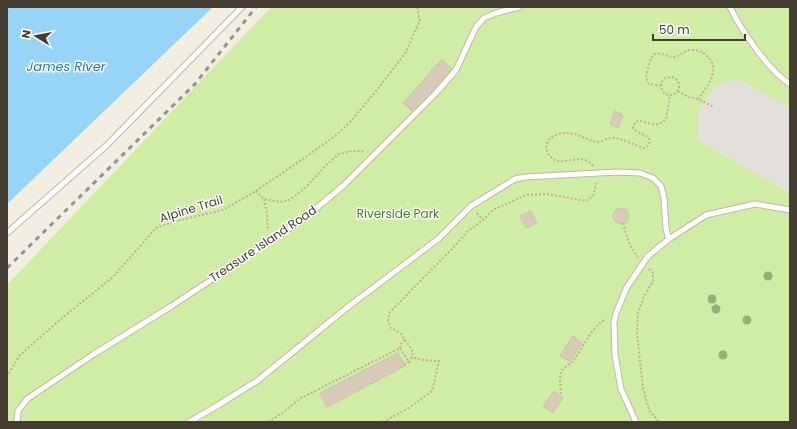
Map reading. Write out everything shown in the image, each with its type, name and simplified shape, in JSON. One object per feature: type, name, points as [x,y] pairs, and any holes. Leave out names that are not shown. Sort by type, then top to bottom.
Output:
[{"type":"lane","points":[[7,233],[108,145],[242,7]]},
{"type":"lane","name":"Treasure Island Road","points":[[17,422],[18,411],[27,399],[302,220],[337,191],[432,98],[456,70],[476,27],[484,18],[519,7]]},
{"type":"lane","points":[[730,7],[756,48],[774,70],[790,84]]},
{"type":"lane","points":[[189,422],[257,381],[349,306],[438,239],[471,206],[515,179],[525,177],[618,172],[640,173],[653,178],[661,186],[663,192],[666,229],[669,239]]},
{"type":"lane","points":[[636,422],[621,389],[615,355],[614,322],[616,313],[627,287],[648,256],[669,239],[706,215],[755,204],[790,210]]},
{"type":"path","name":"Alpine Trail","points":[[7,378],[19,356],[62,318],[113,277],[156,228],[176,221],[223,210],[256,191],[335,136],[350,122],[406,52],[420,20],[417,7]]},
{"type":"path","points":[[661,86],[650,84],[646,75],[651,58],[654,55],[660,53],[672,57],[677,56],[687,50],[698,50],[710,58],[713,70],[709,85],[698,99]]},
{"type":"path","points":[[670,76],[676,78],[680,84],[678,91],[675,94],[670,95],[664,92],[661,86],[662,82],[670,76]]},
{"type":"path","points":[[678,91],[688,97],[698,99],[714,107]]},
{"type":"path","points":[[404,365],[409,362],[413,352],[402,334],[390,328],[388,320],[390,312],[468,231],[483,220],[493,210],[526,195],[548,194],[586,201],[593,196],[597,182],[597,174],[593,165],[590,162],[580,159],[564,161],[554,160],[548,154],[546,148],[546,144],[549,139],[553,136],[571,133],[595,142],[615,138],[644,148],[647,147],[650,140],[648,137],[635,131],[633,128],[634,125],[639,121],[656,124],[666,119],[670,95]]},
{"type":"path","points":[[264,199],[280,202],[290,200],[306,187],[327,164],[339,154],[352,151],[362,152],[372,157]]},
{"type":"path","points":[[256,191],[264,199],[267,214],[269,241]]},
{"type":"path","points":[[623,223],[631,248],[638,258],[653,273],[653,281],[638,312],[637,334],[643,388],[649,410],[659,422]]},
{"type":"path","points":[[561,394],[560,378],[562,371],[572,362],[586,339],[595,328],[602,321],[616,313]]},
{"type":"path","points":[[268,422],[301,398],[400,348],[401,344],[405,340]]},
{"type":"path","points":[[400,348],[409,362]]},
{"type":"path","points":[[383,422],[409,408],[432,391],[440,361],[422,360],[412,357]]},
{"type":"green space","name":"Riverside Park","points":[[271,7],[790,7],[790,422],[7,422],[7,285]]},
{"type":"shaded area","points":[[737,79],[790,108],[790,193],[698,140],[698,113],[714,86]]},
{"type":"water","name":"James River","points":[[10,7],[213,7],[7,204],[7,10]]},
{"type":"building","points":[[442,59],[452,69],[413,112],[403,103]]},
{"type":"building","points":[[615,111],[623,115],[618,128],[610,124]]},
{"type":"building","points":[[621,208],[627,210],[629,216],[627,222],[621,224],[615,222],[613,216],[615,210]]},
{"type":"building","points":[[531,211],[537,223],[526,228],[520,216]]},
{"type":"building","points":[[573,336],[582,343],[570,361],[560,356]]},
{"type":"building","points":[[398,353],[405,366],[327,407],[320,393]]},
{"type":"building","points":[[554,391],[563,398],[553,413],[543,406]]},
{"type":"railway","points":[[7,268],[195,84],[256,7]]}]
